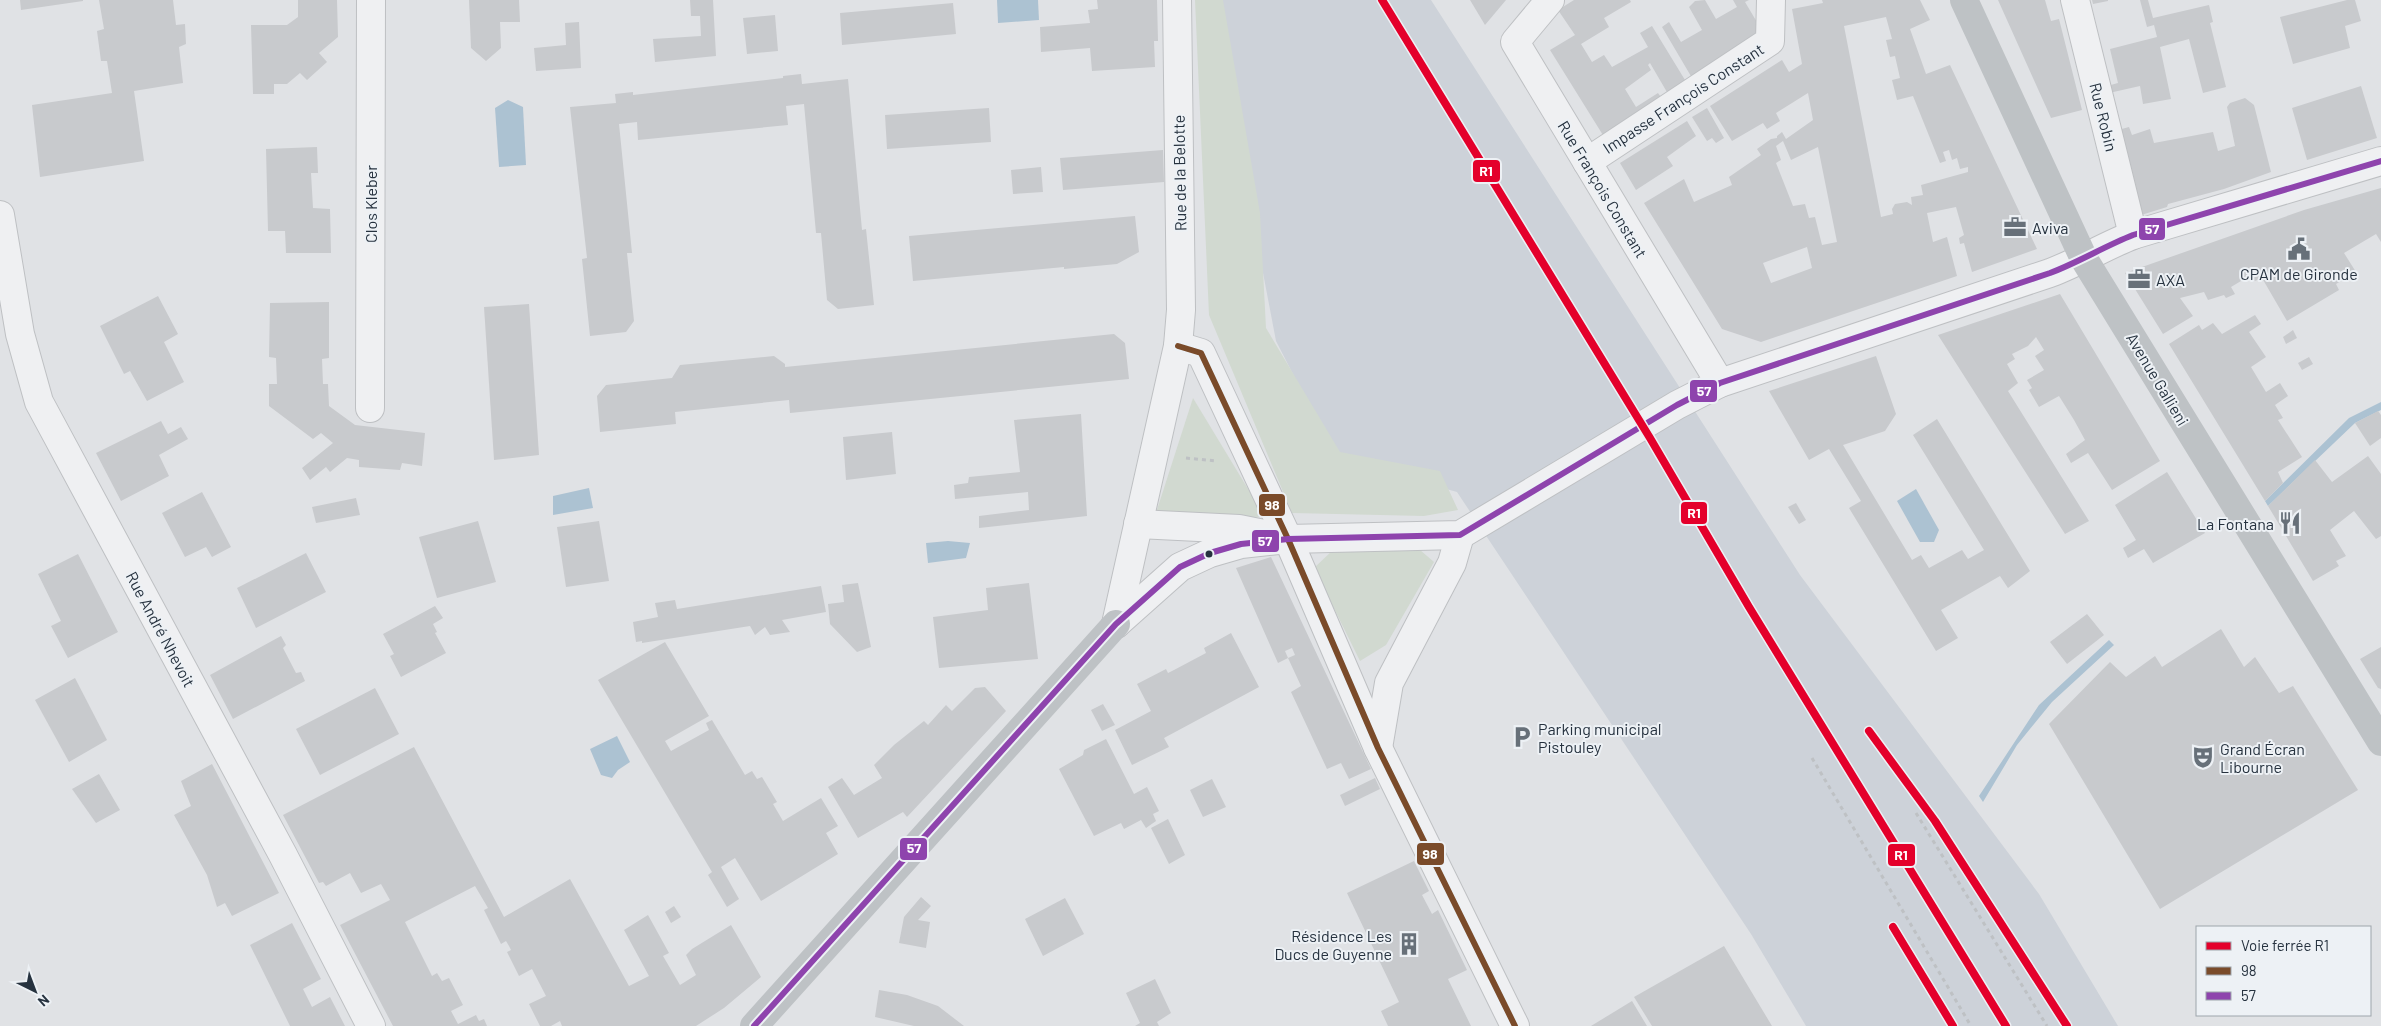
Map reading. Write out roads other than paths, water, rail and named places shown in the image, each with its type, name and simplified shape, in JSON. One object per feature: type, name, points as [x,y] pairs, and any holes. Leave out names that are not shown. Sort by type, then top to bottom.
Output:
[{"type":"main road","name":"Avenue Gallieni","points":[[1964,0],[2084,259],[2372,715],[2381,742]]},
{"type":"main road","points":[[754,1026],[1116,624]]},
{"type":"street","name":"Clos Kleber","points":[[370,0],[370,408]]},
{"type":"street","name":"Rue de la Belotte","points":[[1116,624],[1178,346],[1181,310],[1177,0]]},
{"type":"street","name":"Rue François Constant","points":[[1550,0],[1514,42],[1720,383]]},
{"type":"street","name":"Impasse François Constant","points":[[1587,162],[1770,41],[1772,0]]},
{"type":"street","name":"Rue Robin","points":[[2075,0],[2133,235]]},
{"type":"street","points":[[1116,624],[1180,567],[1210,553],[1241,544],[1288,539],[1460,535],[1677,405],[1720,383],[2050,273],[2084,259],[2109,244],[2133,235],[2381,161]]},
{"type":"street","name":"Rue André Nhevoit","points":[[0,215],[20,334],[39,402],[278,846],[371,1026]]},
{"type":"street","points":[[1178,346],[1201,353],[1288,539],[1378,748],[1515,1026]]},
{"type":"street","points":[[1138,524],[1239,529],[1288,539]]},
{"type":"street","points":[[1378,748],[1389,683],[1452,563],[1460,535]]},
{"type":"water","points":[[997,0],[1038,0],[1039,20],[998,23]]},
{"type":"water","points":[[508,100],[523,107],[526,165],[499,167],[495,108]]},
{"type":"water","points":[[2381,402],[2381,410],[2355,423],[2268,506],[2265,501],[2349,418]]},
{"type":"water","points":[[589,488],[593,508],[553,515],[553,496]]},
{"type":"water","points":[[1916,489],[1939,530],[1934,542],[1920,542],[1897,501]]},
{"type":"water","points":[[948,541],[970,543],[966,558],[928,563],[926,543]]},
{"type":"water","points":[[2109,640],[2114,645],[2052,702],[2017,745],[1983,802],[1979,796],[2039,705]]},
{"type":"water","points":[[617,736],[630,762],[618,770],[612,778],[601,775],[590,749]]},
{"type":"rail line","name":"R1","points":[[1382,0],[1650,438],[1749,607],[2006,1026]]},
{"type":"rail line","name":"R1","points":[[1869,731],[1935,821],[2067,1026]]},
{"type":"rail line","name":"R1","points":[[1893,927],[1953,1026]]},
{"type":"place","name":"Aviva","points":[[2015,227]]},
{"type":"place","name":"CPAM de Gironde","points":[[2299,249]]},
{"type":"place","name":"AXA","points":[[2139,279]]},
{"type":"place","name":"La Fontana","points":[[2290,523]]},
{"type":"place","name":"Parking municipal Pistouley","points":[[1522,737]]},
{"type":"place","name":"Grand Écran Libourne","points":[[2203,757]]},
{"type":"place","name":"Résidence Les Ducs de Guyenne","points":[[1409,944]]}]
